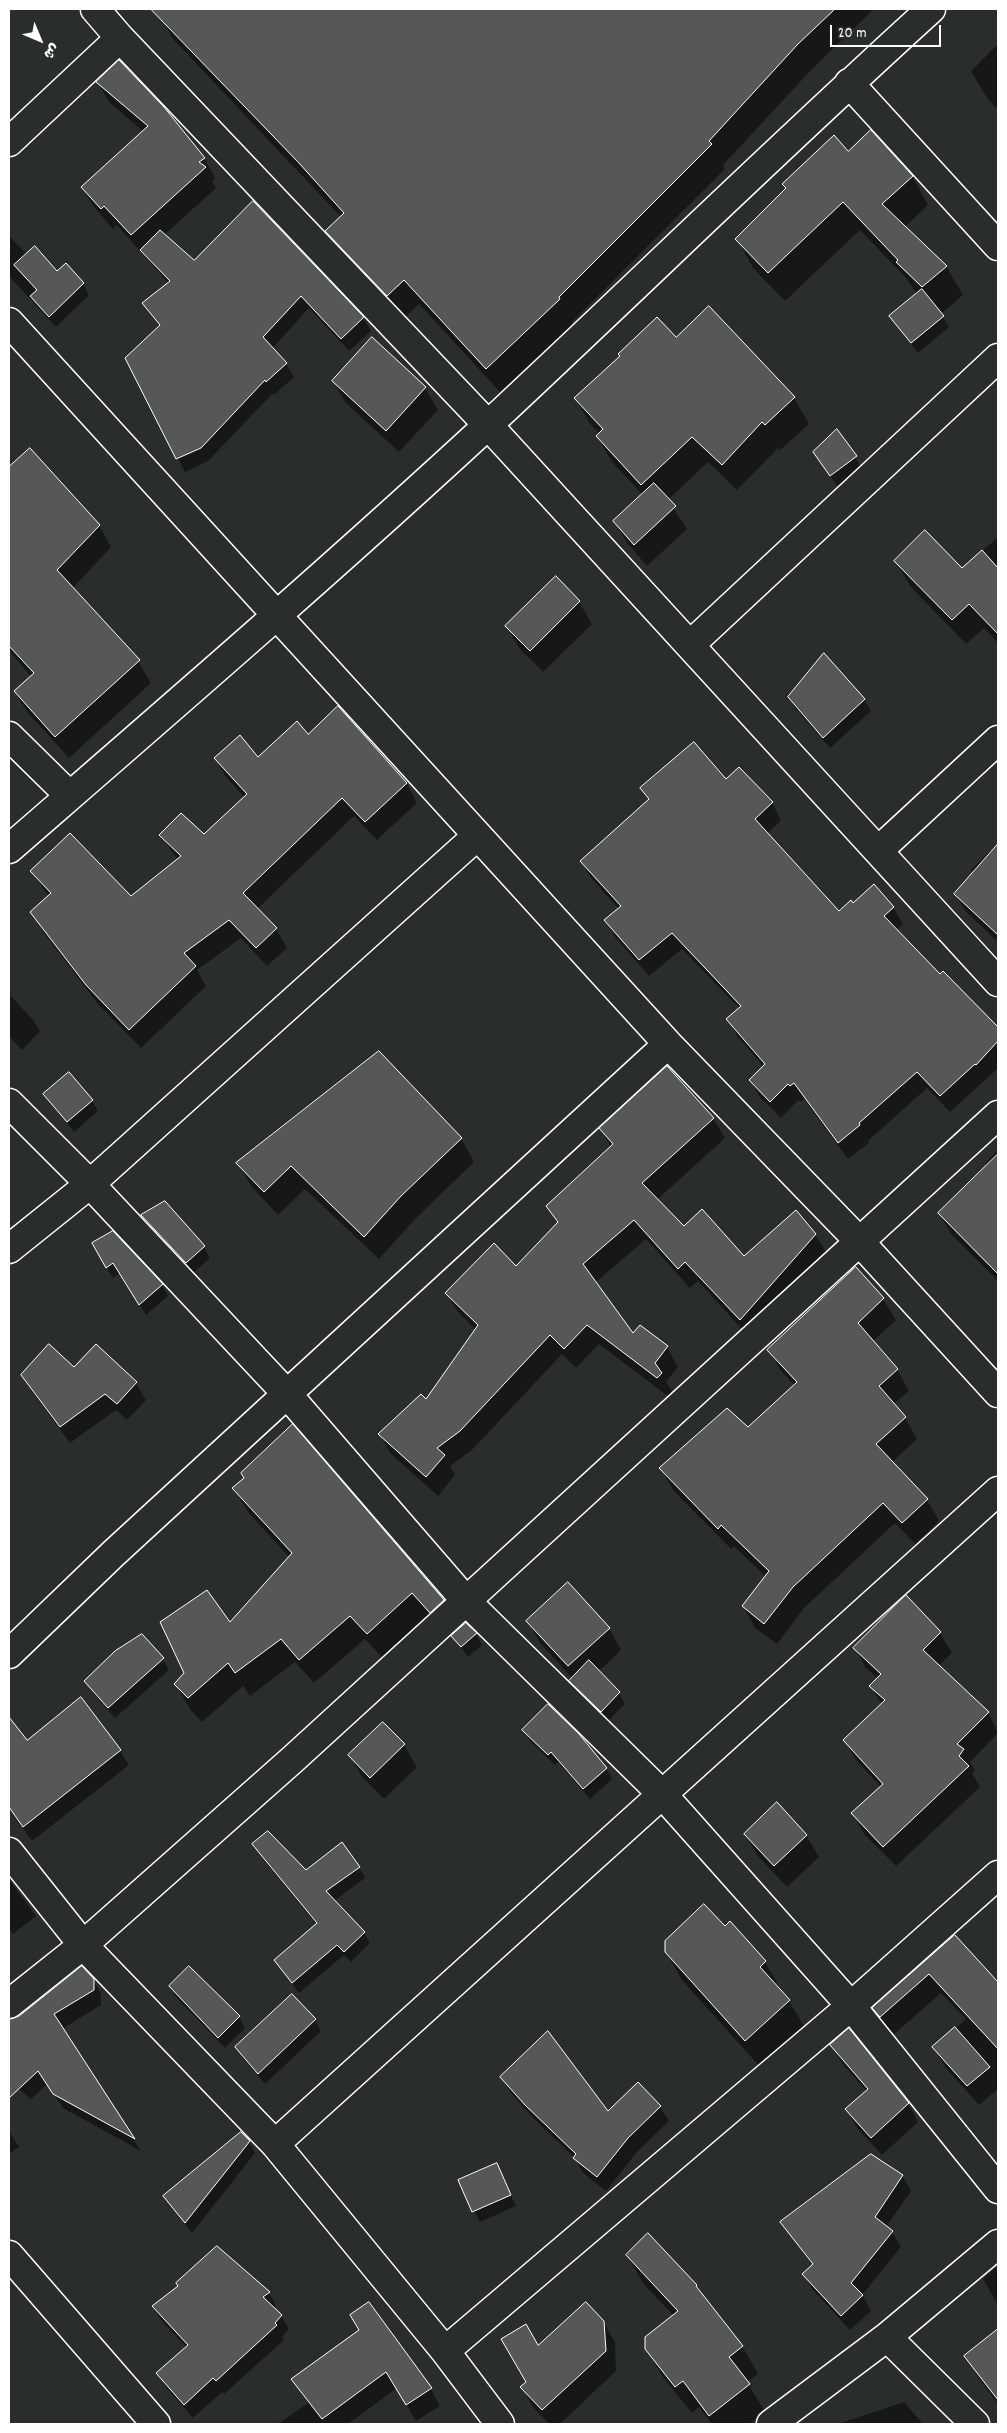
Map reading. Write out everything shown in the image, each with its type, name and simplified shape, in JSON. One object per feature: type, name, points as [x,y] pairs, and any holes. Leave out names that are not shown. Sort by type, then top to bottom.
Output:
[{"type":"street","points":[[95,9],[120,38],[488,425],[998,982]]},
{"type":"street","points":[[9,849],[278,616],[488,425],[849,83],[931,9]]},
{"type":"street","points":[[9,142],[120,38]]},
{"type":"street","points":[[849,83],[998,246]]},
{"type":"street","points":[[9,322],[668,1044],[858,1240],[998,1394]]},
{"type":"street","points":[[690,645],[998,358]]},
{"type":"street","points":[[9,736],[70,796]]},
{"type":"street","points":[[878,851],[998,740]]},
{"type":"street","points":[[9,1249],[90,1184],[477,836]]},
{"type":"street","points":[[9,1654],[114,1553],[668,1044]]},
{"type":"street","points":[[9,1104],[90,1184],[287,1394],[467,1602],[663,1795],[851,2006],[998,2189]]},
{"type":"street","points":[[9,2004],[83,1945],[467,1602],[858,1240],[998,1115]]},
{"type":"street","points":[[275,2144],[998,1491]]},
{"type":"street","points":[[9,1852],[83,1945],[275,2144],[446,2351],[500,2424]]},
{"type":"street","points":[[446,2351],[851,2006],[998,1875]]},
{"type":"street","points":[[771,2424],[887,2337],[998,2244]]},
{"type":"street","points":[[9,2254],[156,2424]]},
{"type":"street","points":[[887,2337],[975,2424]]},
{"type":"building","points":[[151,9],[835,9],[798,44],[709,141],[712,144],[559,297],[560,299],[486,369],[404,280],[387,296],[325,231],[344,213],[298,162]]},
{"type":"building","points":[[119,60],[164,107],[205,158],[199,162],[206,167],[131,235],[104,206],[101,209],[81,187],[148,126],[96,82]]},
{"type":"building","points":[[871,130],[913,176],[882,204],[947,266],[922,287],[896,262],[898,260],[843,202],[768,273],[735,239],[786,188],[782,184],[834,135],[848,151]]},
{"type":"building","points":[[253,201],[364,317],[341,339],[301,296],[263,337],[287,363],[266,382],[265,380],[201,448],[176,459],[125,358],[160,325],[142,303],[170,281],[140,250],[160,230],[194,260]]},
{"type":"building","points":[[35,246],[57,271],[66,263],[84,283],[49,317],[30,296],[37,290],[14,265]]},
{"type":"building","points":[[922,289],[944,316],[911,343],[889,316]]},
{"type":"building","points":[[709,306],[795,397],[765,425],[762,422],[722,465],[692,437],[641,485],[596,436],[603,429],[574,398],[620,356],[618,354],[657,317],[676,337]]},
{"type":"building","points":[[372,337],[426,387],[386,431],[332,381]]},
{"type":"building","points":[[837,429],[857,456],[830,476],[813,452]]},
{"type":"building","points":[[30,448],[100,525],[57,570],[140,660],[55,737],[14,691],[34,673],[9,646],[9,467]]},
{"type":"building","points":[[654,483],[676,506],[634,545],[613,521]]},
{"type":"building","points":[[925,530],[962,568],[982,550],[998,568],[998,634],[969,604],[952,620],[894,561]]},
{"type":"building","points":[[556,576],[580,601],[530,651],[505,626]]},
{"type":"building","points":[[824,653],[865,699],[823,738],[788,697]]},
{"type":"building","points":[[338,706],[407,783],[365,822],[342,798],[243,893],[277,928],[256,948],[229,920],[184,953],[196,966],[129,1030],[86,985],[30,912],[51,893],[30,871],[70,833],[131,896],[181,856],[159,835],[181,813],[204,834],[247,794],[214,758],[240,735],[258,757],[297,721],[308,734]]},
{"type":"building","points":[[694,742],[726,779],[739,767],[773,802],[755,819],[839,911],[851,900],[853,903],[874,884],[894,907],[884,916],[940,974],[943,971],[998,1027],[998,1041],[976,1065],[940,1096],[917,1072],[838,1143],[794,1083],[790,1086],[788,1084],[770,1102],[749,1080],[765,1064],[726,1019],[741,1006],[672,933],[639,960],[604,920],[621,906],[580,861],[649,799],[640,788]]},
{"type":"building","points":[[998,844],[998,935],[954,894]]},
{"type":"building","points":[[379,1051],[462,1138],[401,1196],[364,1237],[291,1166],[264,1192],[236,1163]]},
{"type":"building","points":[[667,1066],[714,1118],[642,1183],[684,1226],[702,1209],[744,1256],[796,1210],[816,1234],[740,1320],[685,1262],[678,1269],[634,1220],[583,1264],[633,1333],[640,1325],[668,1346],[655,1363],[662,1373],[657,1378],[587,1325],[564,1349],[550,1335],[460,1431],[437,1448],[445,1455],[426,1477],[378,1434],[421,1394],[426,1399],[478,1325],[445,1293],[494,1243],[516,1266],[558,1222],[546,1206],[613,1144],[599,1128]]},
{"type":"building","points":[[69,1072],[93,1100],[67,1122],[43,1094]]},
{"type":"building","points":[[998,1154],[998,1274],[938,1213]]},
{"type":"building","points":[[165,1201],[205,1246],[186,1263],[141,1215]]},
{"type":"building","points":[[113,1231],[163,1284],[139,1305],[113,1263],[106,1268],[92,1243]]},
{"type":"building","points":[[856,1267],[884,1298],[858,1323],[898,1369],[879,1386],[906,1417],[876,1444],[928,1499],[902,1523],[883,1503],[793,1587],[764,1624],[742,1606],[769,1571],[721,1525],[718,1529],[659,1468],[727,1408],[748,1427],[797,1382],[767,1350]]},
{"type":"building","points":[[49,1344],[74,1367],[96,1344],[137,1382],[117,1404],[105,1394],[60,1427],[21,1375]]},
{"type":"building","points":[[293,1424],[444,1600],[430,1613],[412,1593],[367,1634],[350,1616],[299,1660],[281,1639],[235,1673],[228,1663],[188,1698],[174,1684],[184,1673],[160,1622],[207,1590],[230,1622],[292,1553],[232,1488],[244,1478],[241,1473]]},
{"type":"building","points":[[568,1582],[610,1628],[568,1666],[526,1621]]},
{"type":"building","points":[[906,1595],[941,1632],[923,1650],[989,1712],[957,1744],[964,1749],[959,1756],[969,1766],[883,1847],[851,1813],[883,1784],[843,1740],[885,1700],[869,1686],[881,1674],[853,1648]]},
{"type":"building","points":[[466,1623],[477,1633],[461,1647],[451,1636]]},
{"type":"building","points":[[142,1634],[164,1658],[108,1708],[84,1681],[115,1651]]},
{"type":"building","points":[[589,1660],[620,1692],[601,1712],[569,1681]]},
{"type":"building","points":[[81,1697],[121,1750],[23,1827],[9,1807],[9,1717],[27,1740]]},
{"type":"building","points":[[548,1704],[579,1734],[607,1768],[583,1789],[551,1752],[548,1755],[522,1730]]},
{"type":"building","points":[[383,1722],[405,1744],[370,1778],[348,1755]]},
{"type":"building","points":[[777,1802],[807,1835],[774,1866],[744,1834]]},
{"type":"building","points":[[268,1831],[306,1870],[342,1842],[360,1867],[326,1891],[365,1932],[344,1952],[337,1945],[292,1983],[274,1960],[317,1923],[252,1844]]},
{"type":"building","points":[[704,1904],[725,1926],[730,1921],[766,1961],[760,1967],[790,2000],[745,2041],[665,1952],[665,1941]]},
{"type":"building","points":[[955,1935],[998,1982],[998,2049],[929,1974],[880,2017],[872,2008]]},
{"type":"building","points":[[82,1966],[94,1979],[94,1990],[54,2014],[135,2139],[53,2094],[38,2071],[9,2098],[9,2019],[19,2016]]},
{"type":"building","points":[[189,1966],[240,2016],[218,2038],[169,1986]]},
{"type":"building","points":[[292,1994],[316,2019],[258,2074],[235,2047]]},
{"type":"building","points":[[955,2027],[990,2067],[967,2086],[932,2047]]},
{"type":"building","points":[[849,2028],[909,2103],[871,2138],[845,2109],[868,2089],[830,2045]]},
{"type":"building","points":[[548,2031],[608,2111],[638,2082],[661,2106],[628,2138],[597,2177],[573,2158],[576,2154],[525,2105],[500,2077]]},
{"type":"building","points":[[241,2132],[250,2141],[185,2223],[163,2196]]},
{"type":"building","points":[[871,2154],[903,2175],[875,2217],[893,2231],[851,2283],[863,2295],[841,2316],[802,2274],[813,2264],[780,2222]]},
{"type":"building","points":[[497,2163],[511,2195],[472,2212],[458,2180]]},
{"type":"building","points":[[648,2233],[697,2285],[743,2346],[729,2357],[750,2384],[709,2416],[683,2381],[675,2387],[645,2349],[645,2337],[678,2311],[626,2255]]},
{"type":"building","points":[[217,2246],[270,2292],[263,2297],[282,2315],[275,2323],[277,2325],[216,2381],[213,2378],[184,2405],[156,2373],[188,2345],[152,2306],[178,2286],[176,2283]]},
{"type":"building","points":[[369,2302],[432,2388],[406,2405],[386,2372],[322,2419],[291,2379],[359,2330],[350,2315]]},
{"type":"building","points":[[586,2302],[604,2321],[606,2351],[542,2410],[520,2387],[526,2382],[501,2339],[526,2324],[538,2345]]},
{"type":"building","points":[[998,2329],[998,2400],[964,2356]]}]
